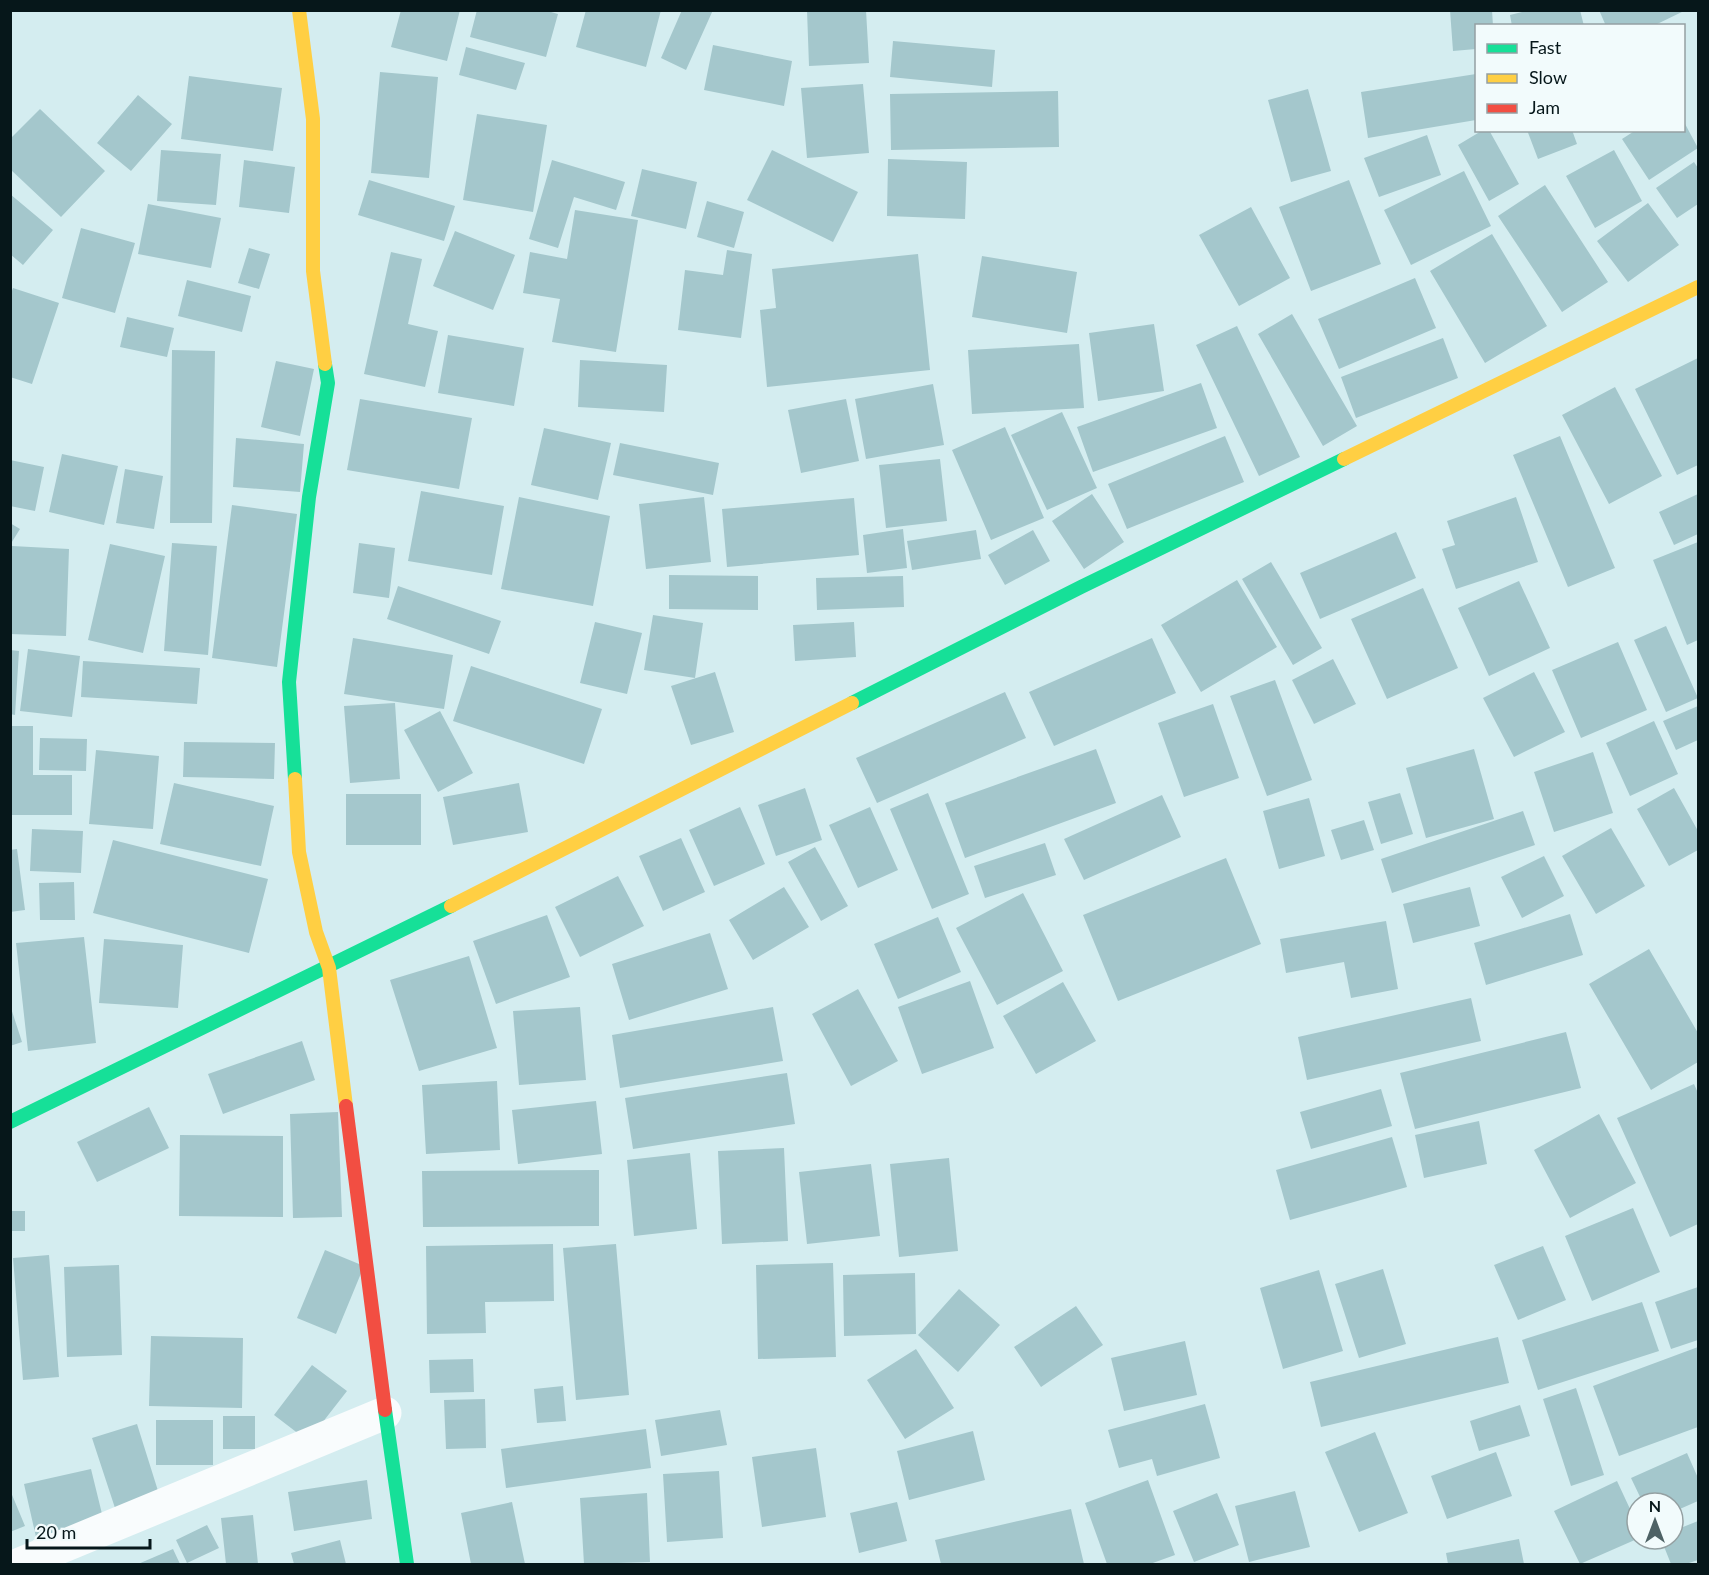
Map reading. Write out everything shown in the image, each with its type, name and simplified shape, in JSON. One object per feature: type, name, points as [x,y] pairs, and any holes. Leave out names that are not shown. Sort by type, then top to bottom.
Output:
[{"type":"street","points":[[299,10],[313,119],[313,271],[328,383],[309,498],[289,682],[299,852],[316,932],[329,968],[384,1413],[407,1564]]},
{"type":"street","points":[[10,1122],[329,968],[1081,587],[1698,287]]},
{"type":"street","points":[[20,1564],[384,1413]]},
{"type":"building","points":[[401,10],[460,10],[447,61],[391,47]]},
{"type":"building","points":[[477,10],[544,10],[558,14],[546,57],[470,37]]},
{"type":"building","points":[[586,10],[661,10],[646,67],[576,47]]},
{"type":"building","points":[[682,10],[713,10],[686,70],[661,58]]},
{"type":"building","points":[[807,10],[866,10],[869,63],[809,66]]},
{"type":"building","points":[[1450,10],[1492,10],[1493,24],[1475,24],[1475,49],[1453,51]]},
{"type":"building","points":[[1530,10],[1580,10],[1584,24],[1512,24],[1510,15]]},
{"type":"building","points":[[1599,10],[1686,10],[1657,24],[1605,24]]},
{"type":"building","points":[[893,41],[995,50],[992,87],[890,77]]},
{"type":"building","points":[[713,45],[792,61],[784,106],[704,90]]},
{"type":"building","points":[[466,47],[525,63],[516,90],[459,75]]},
{"type":"building","points":[[380,72],[438,77],[429,178],[371,173]]},
{"type":"building","points":[[1475,74],[1475,120],[1368,138],[1361,92]]},
{"type":"building","points":[[189,76],[282,88],[273,151],[181,139]]},
{"type":"building","points":[[863,84],[869,153],[807,158],[801,88]]},
{"type":"building","points":[[1308,89],[1331,171],[1291,182],[1268,100]]},
{"type":"building","points":[[1058,91],[1059,147],[891,150],[890,94]]},
{"type":"building","points":[[138,95],[172,124],[131,171],[97,143]]},
{"type":"building","points":[[40,109],[105,171],[61,217],[10,169],[10,139]]},
{"type":"building","points":[[477,114],[547,125],[533,212],[463,200]]},
{"type":"building","points":[[1685,124],[1698,148],[1649,180],[1622,139],[1633,132],[1685,132]]},
{"type":"building","points":[[1480,132],[1490,132],[1519,184],[1489,201],[1458,145]]},
{"type":"building","points":[[1528,132],[1573,132],[1577,144],[1538,159]]},
{"type":"building","points":[[1427,135],[1441,175],[1379,197],[1364,158]]},
{"type":"building","points":[[161,150],[221,154],[216,205],[157,201]]},
{"type":"building","points":[[772,150],[858,192],[833,242],[747,200]]},
{"type":"building","points":[[1614,150],[1642,201],[1595,228],[1566,176]]},
{"type":"building","points":[[888,159],[967,162],[965,219],[887,216]]},
{"type":"building","points":[[244,160],[295,167],[289,213],[239,207]]},
{"type":"building","points":[[552,160],[625,182],[616,210],[574,197],[558,248],[529,239]]},
{"type":"building","points":[[1694,162],[1698,168],[1698,204],[1677,218],[1656,188]]},
{"type":"building","points":[[642,169],[697,182],[686,229],[631,216]]},
{"type":"building","points":[[1464,171],[1491,226],[1411,265],[1384,210]]},
{"type":"building","points":[[369,180],[455,206],[444,241],[358,215]]},
{"type":"building","points":[[1349,180],[1381,264],[1311,291],[1279,207]]},
{"type":"building","points":[[1545,185],[1608,282],[1562,312],[1498,216]]},
{"type":"building","points":[[10,194],[53,230],[23,265],[10,254]]},
{"type":"building","points":[[707,201],[744,212],[734,248],[697,237]]},
{"type":"building","points":[[1648,203],[1679,245],[1628,282],[1597,241]]},
{"type":"building","points":[[148,204],[221,218],[211,268],[138,254]]},
{"type":"building","points":[[1251,207],[1290,278],[1239,306],[1199,235]]},
{"type":"building","points":[[575,210],[638,220],[616,352],[552,342],[560,299],[523,293],[530,252],[567,259]]},
{"type":"building","points":[[81,228],[135,243],[115,313],[62,298]]},
{"type":"building","points":[[455,231],[515,255],[493,310],[433,286]]},
{"type":"building","points":[[1492,234],[1547,326],[1485,363],[1430,271]]},
{"type":"building","points":[[249,248],[270,254],[259,289],[238,283]]},
{"type":"building","points":[[727,250],[752,254],[741,338],[678,330],[685,270],[723,275]]},
{"type":"building","points":[[391,252],[422,259],[408,324],[438,331],[425,387],[364,374]]},
{"type":"building","points":[[918,254],[930,370],[767,387],[760,310],[776,308],[772,269]]},
{"type":"building","points":[[982,256],[1077,272],[1067,333],[972,317]]},
{"type":"building","points":[[1415,278],[1436,328],[1339,369],[1318,319]]},
{"type":"building","points":[[187,280],[251,296],[242,332],[178,316]]},
{"type":"building","points":[[13,288],[59,303],[32,384],[10,377],[10,296]]},
{"type":"building","points":[[1292,314],[1357,426],[1323,446],[1258,334]]},
{"type":"building","points":[[127,317],[174,328],[167,357],[120,347]]},
{"type":"building","points":[[1154,324],[1164,391],[1098,401],[1089,333]]},
{"type":"building","points":[[1237,326],[1300,457],[1259,476],[1196,345]]},
{"type":"building","points":[[448,335],[524,348],[514,406],[438,393]]},
{"type":"building","points":[[1443,338],[1458,378],[1356,418],[1341,377]]},
{"type":"building","points":[[1079,344],[1084,408],[972,414],[968,350]]},
{"type":"building","points":[[172,350],[215,351],[212,523],[170,523]]},
{"type":"building","points":[[1698,358],[1698,465],[1677,475],[1635,389]]},
{"type":"building","points":[[580,360],[667,365],[664,412],[578,407]]},
{"type":"building","points":[[276,361],[314,369],[300,436],[261,427]]},
{"type":"building","points":[[1201,383],[1217,428],[1093,472],[1077,427]]},
{"type":"building","points":[[933,384],[944,445],[866,459],[855,399]]},
{"type":"building","points":[[1615,387],[1662,476],[1609,504],[1562,415]]},
{"type":"building","points":[[360,399],[472,418],[459,489],[347,470]]},
{"type":"building","points":[[846,399],[859,461],[801,473],[788,410]]},
{"type":"building","points":[[1062,412],[1097,488],[1047,510],[1011,435]]},
{"type":"building","points":[[1005,427],[1044,518],[991,540],[952,450]]},
{"type":"building","points":[[544,428],[611,443],[598,500],[531,485]]},
{"type":"building","points":[[1225,436],[1244,482],[1127,529],[1108,484]]},
{"type":"building","points":[[1560,436],[1615,568],[1568,587],[1513,455]]},
{"type":"building","points":[[236,438],[304,444],[300,492],[233,487]]},
{"type":"building","points":[[620,443],[719,463],[713,495],[613,475]]},
{"type":"building","points":[[62,454],[118,466],[104,525],[49,512]]},
{"type":"building","points":[[940,459],[947,521],[886,528],[879,465]]},
{"type":"building","points":[[10,460],[44,467],[35,511],[10,506]]},
{"type":"building","points":[[125,469],[163,476],[154,529],[116,523]]},
{"type":"building","points":[[421,491],[504,506],[492,575],[408,561]]},
{"type":"building","points":[[1092,494],[1124,542],[1084,569],[1052,521]]},
{"type":"building","points":[[1698,494],[1698,534],[1674,545],[1659,512]]},
{"type":"building","points":[[519,497],[610,516],[593,606],[501,589]]},
{"type":"building","points":[[704,497],[711,562],[646,569],[639,504]]},
{"type":"building","points":[[1516,497],[1538,562],[1456,589],[1442,549],[1455,545],[1447,521]]},
{"type":"building","points":[[854,498],[859,555],[727,567],[722,509]]},
{"type":"building","points":[[232,505],[297,514],[277,667],[212,658]]},
{"type":"building","points":[[10,523],[20,529],[10,545]]},
{"type":"building","points":[[903,529],[907,568],[867,573],[863,535]]},
{"type":"building","points":[[976,530],[981,559],[912,570],[907,541]]},
{"type":"building","points":[[1033,530],[1050,561],[1005,585],[988,555]]},
{"type":"building","points":[[1396,532],[1416,578],[1320,619],[1300,573]]},
{"type":"building","points":[[1698,542],[1698,640],[1687,645],[1653,560]]},
{"type":"building","points":[[172,543],[217,546],[208,655],[164,651]]},
{"type":"building","points":[[359,543],[395,548],[389,598],[353,593]]},
{"type":"building","points":[[110,544],[165,556],[143,653],[88,640]]},
{"type":"building","points":[[12,546],[69,549],[66,636],[10,634]]},
{"type":"building","points":[[1271,562],[1322,648],[1293,665],[1242,579]]},
{"type":"building","points":[[669,575],[758,576],[758,610],[669,609]]},
{"type":"building","points":[[903,576],[904,607],[817,610],[816,578]]},
{"type":"building","points":[[1237,580],[1277,647],[1201,692],[1161,625]]},
{"type":"building","points":[[1519,581],[1550,648],[1489,676],[1458,608]]},
{"type":"building","points":[[398,586],[501,621],[489,654],[387,619]]},
{"type":"building","points":[[1423,588],[1458,668],[1387,699],[1351,619]]},
{"type":"building","points":[[653,615],[703,623],[695,678],[644,670]]},
{"type":"building","points":[[595,622],[642,633],[627,694],[580,683]]},
{"type":"building","points":[[854,622],[856,657],[795,661],[793,625]]},
{"type":"building","points":[[1666,626],[1698,698],[1666,712],[1634,640]]},
{"type":"building","points":[[353,638],[453,655],[444,709],[344,694]]},
{"type":"building","points":[[1152,638],[1176,693],[1054,746],[1029,692]]},
{"type":"building","points":[[1618,642],[1647,710],[1581,738],[1552,670]]},
{"type":"building","points":[[28,649],[80,656],[72,717],[20,711]]},
{"type":"building","points":[[10,650],[19,651],[15,715],[10,714]]},
{"type":"building","points":[[1333,659],[1356,704],[1314,724],[1292,680]]},
{"type":"building","points":[[83,661],[200,668],[197,704],[81,697]]},
{"type":"building","points":[[471,666],[602,709],[584,764],[453,721]]},
{"type":"building","points":[[715,672],[734,732],[691,745],[671,686]]},
{"type":"building","points":[[1534,672],[1565,732],[1514,757],[1483,698]]},
{"type":"building","points":[[1275,680],[1312,780],[1267,796],[1230,696]]},
{"type":"building","points":[[1005,692],[1026,738],[877,803],[856,758]]},
{"type":"building","points":[[395,703],[400,779],[350,783],[344,706]]},
{"type":"building","points":[[1213,704],[1239,778],[1184,797],[1158,723]]},
{"type":"building","points":[[1698,706],[1698,740],[1676,750],[1663,721]]},
{"type":"building","points":[[440,711],[473,773],[438,792],[404,730]]},
{"type":"building","points":[[1654,721],[1678,774],[1630,796],[1606,743]]},
{"type":"building","points":[[10,726],[33,726],[33,775],[72,775],[72,815],[10,815]]},
{"type":"building","points":[[40,738],[87,739],[86,771],[39,770]]},
{"type":"building","points":[[184,742],[275,743],[274,779],[183,777]]},
{"type":"building","points":[[1096,749],[1116,803],[965,858],[945,803]]},
{"type":"building","points":[[1474,749],[1494,819],[1426,838],[1406,768]]},
{"type":"building","points":[[96,750],[159,756],[153,829],[89,824]]},
{"type":"building","points":[[1593,752],[1613,813],[1554,832],[1534,772]]},
{"type":"building","points":[[174,783],[274,806],[261,866],[160,844]]},
{"type":"building","points":[[519,783],[528,832],[453,845],[443,797]]},
{"type":"building","points":[[805,788],[822,840],[776,856],[758,805]]},
{"type":"building","points":[[1674,788],[1698,831],[1698,850],[1669,866],[1637,809]]},
{"type":"building","points":[[928,793],[969,894],[932,909],[890,809]]},
{"type":"building","points":[[1400,793],[1413,834],[1381,844],[1368,802]]},
{"type":"building","points":[[346,794],[421,794],[421,845],[346,845]]},
{"type":"building","points":[[1162,795],[1181,837],[1084,880],[1064,839]]},
{"type":"building","points":[[1309,798],[1325,856],[1279,869],[1263,811]]},
{"type":"building","points":[[740,807],[765,864],[714,886],[689,830]]},
{"type":"building","points":[[870,807],[898,870],[858,888],[829,825]]},
{"type":"building","points":[[1523,811],[1535,845],[1392,893],[1381,859]]},
{"type":"building","points":[[1364,820],[1374,850],[1341,860],[1331,830]]},
{"type":"building","points":[[1611,828],[1645,886],[1596,914],[1562,856]]},
{"type":"building","points":[[32,829],[83,831],[81,873],[30,871]]},
{"type":"building","points":[[681,838],[705,892],[663,911],[639,856]]},
{"type":"building","points":[[113,840],[268,879],[249,953],[93,913]]},
{"type":"building","points":[[1045,843],[1056,875],[985,898],[974,866]]},
{"type":"building","points":[[815,847],[848,906],[821,921],[788,862]]},
{"type":"building","points":[[17,849],[25,910],[10,912],[10,850]]},
{"type":"building","points":[[1544,856],[1564,896],[1522,918],[1501,877]]},
{"type":"building","points":[[1226,858],[1261,944],[1118,1001],[1083,915]]},
{"type":"building","points":[[618,876],[644,926],[580,957],[555,907]]},
{"type":"building","points":[[74,882],[75,920],[40,920],[39,883]]},
{"type":"building","points":[[784,887],[809,927],[753,960],[729,920]]},
{"type":"building","points":[[1470,887],[1480,926],[1413,943],[1403,904]]},
{"type":"building","points":[[1023,893],[1063,971],[997,1005],[956,928]]},
{"type":"building","points":[[1570,914],[1583,955],[1486,985],[1474,943]]},
{"type":"building","points":[[547,915],[570,977],[496,1004],[473,941]]},
{"type":"building","points":[[938,917],[961,972],[898,999],[874,944]]},
{"type":"building","points":[[1386,921],[1398,989],[1351,998],[1344,962],[1286,973],[1280,939]]},
{"type":"building","points":[[710,933],[728,989],[629,1020],[612,964]]},
{"type":"building","points":[[84,937],[96,1043],[28,1051],[16,943]]},
{"type":"building","points":[[104,939],[183,945],[178,1008],[99,1003]]},
{"type":"building","points":[[1649,949],[1698,1033],[1698,1062],[1651,1090],[1589,984]]},
{"type":"building","points":[[469,956],[497,1048],[419,1071],[390,980]]},
{"type":"building","points":[[970,981],[994,1048],[922,1074],[898,1007]]},
{"type":"building","points":[[1063,982],[1096,1041],[1036,1074],[1003,1016]]},
{"type":"building","points":[[858,989],[898,1061],[851,1086],[812,1014]]},
{"type":"building","points":[[1471,998],[1481,1041],[1307,1080],[1298,1037]]},
{"type":"building","points":[[10,1005],[22,1042],[10,1046]]},
{"type":"building","points":[[580,1007],[586,1080],[519,1085],[513,1011]]},
{"type":"building","points":[[773,1007],[783,1061],[620,1088],[612,1035]]},
{"type":"building","points":[[1566,1032],[1581,1088],[1415,1129],[1400,1073]]},
{"type":"building","points":[[302,1041],[315,1080],[223,1114],[208,1074]]},
{"type":"building","points":[[787,1073],[795,1124],[633,1149],[625,1098]]},
{"type":"building","points":[[497,1081],[500,1150],[426,1154],[422,1085]]},
{"type":"building","points":[[1694,1084],[1698,1093],[1698,1224],[1670,1237],[1617,1118]]},
{"type":"building","points":[[1381,1089],[1392,1126],[1311,1149],[1300,1112]]},
{"type":"building","points":[[596,1101],[602,1154],[518,1164],[512,1110]]},
{"type":"building","points":[[149,1107],[169,1148],[97,1182],[77,1142]]},
{"type":"building","points":[[338,1112],[342,1217],[293,1218],[290,1114]]},
{"type":"building","points":[[1599,1114],[1636,1183],[1570,1218],[1534,1150]]},
{"type":"building","points":[[1479,1121],[1487,1164],[1424,1178],[1415,1135]]},
{"type":"building","points":[[180,1135],[283,1136],[283,1217],[179,1216]]},
{"type":"building","points":[[1392,1137],[1407,1187],[1290,1220],[1276,1170]]},
{"type":"building","points":[[784,1148],[788,1241],[722,1244],[718,1151]]},
{"type":"building","points":[[690,1153],[697,1229],[634,1236],[627,1160]]},
{"type":"building","points":[[949,1158],[958,1251],[899,1257],[890,1164]]},
{"type":"building","points":[[871,1164],[880,1236],[807,1244],[799,1172]]},
{"type":"building","points":[[599,1170],[599,1226],[423,1227],[422,1171]]},
{"type":"building","points":[[1633,1208],[1660,1272],[1592,1301],[1565,1236]]},
{"type":"building","points":[[10,1211],[25,1211],[25,1231],[10,1231]]},
{"type":"building","points":[[553,1244],[554,1301],[485,1302],[486,1333],[427,1334],[426,1246]]},
{"type":"building","points":[[616,1244],[629,1395],[576,1400],[563,1248]]},
{"type":"building","points":[[1543,1246],[1566,1300],[1518,1320],[1494,1265]]},
{"type":"building","points":[[325,1250],[364,1266],[336,1334],[297,1318]]},
{"type":"building","points":[[49,1255],[59,1377],[23,1380],[13,1258]]},
{"type":"building","points":[[833,1263],[836,1357],[758,1359],[756,1265]]},
{"type":"building","points":[[119,1265],[122,1355],[67,1357],[64,1267]]},
{"type":"building","points":[[1383,1269],[1406,1344],[1359,1358],[1335,1284]]},
{"type":"building","points":[[1319,1270],[1343,1351],[1283,1369],[1260,1288]]},
{"type":"building","points":[[915,1273],[916,1334],[844,1336],[843,1275]]},
{"type":"building","points":[[1698,1287],[1698,1340],[1671,1349],[1655,1302]]},
{"type":"building","points":[[959,1289],[1000,1325],[958,1372],[918,1335]]},
{"type":"building","points":[[1642,1302],[1659,1351],[1538,1390],[1522,1340]]},
{"type":"building","points":[[1076,1306],[1103,1345],[1041,1387],[1014,1347]]},
{"type":"building","points":[[151,1336],[243,1338],[242,1408],[149,1406]]},
{"type":"building","points":[[1498,1337],[1509,1383],[1321,1427],[1310,1382]]},
{"type":"building","points":[[1185,1341],[1197,1395],[1124,1411],[1111,1358]]},
{"type":"building","points":[[1698,1347],[1698,1427],[1619,1456],[1593,1386]]},
{"type":"building","points":[[916,1349],[954,1408],[905,1439],[867,1380]]},
{"type":"building","points":[[473,1359],[474,1392],[430,1393],[429,1360]]},
{"type":"building","points":[[312,1365],[347,1391],[308,1441],[274,1415]]},
{"type":"building","points":[[563,1386],[566,1421],[537,1423],[534,1389]]},
{"type":"building","points":[[1576,1388],[1604,1475],[1571,1486],[1543,1399]]},
{"type":"building","points":[[485,1399],[486,1448],[446,1449],[444,1400]]},
{"type":"building","points":[[1205,1404],[1220,1458],[1157,1476],[1152,1459],[1119,1468],[1108,1430]]},
{"type":"building","points":[[1520,1405],[1530,1436],[1479,1451],[1470,1421]]},
{"type":"building","points":[[720,1410],[727,1445],[661,1456],[655,1420]]},
{"type":"building","points":[[223,1416],[255,1416],[255,1449],[223,1449]]},
{"type":"building","points":[[156,1420],[213,1420],[213,1465],[156,1465]]},
{"type":"building","points":[[137,1424],[159,1494],[115,1508],[92,1438]]},
{"type":"building","points":[[646,1429],[651,1468],[506,1488],[501,1449]]},
{"type":"building","points":[[973,1431],[985,1480],[909,1500],[897,1451]]},
{"type":"building","points":[[1375,1432],[1408,1513],[1359,1532],[1325,1452]]},
{"type":"building","points":[[816,1448],[826,1517],[762,1527],[752,1457]]},
{"type":"building","points":[[1496,1452],[1512,1496],[1447,1519],[1431,1476]]},
{"type":"building","points":[[1687,1453],[1698,1478],[1698,1501],[1685,1507],[1685,1491],[1637,1491],[1631,1478]]},
{"type":"building","points":[[91,1469],[104,1522],[36,1537],[24,1484]]},
{"type":"building","points":[[719,1471],[723,1538],[667,1542],[663,1474]]},
{"type":"building","points":[[367,1480],[372,1519],[294,1531],[288,1492]]},
{"type":"building","points":[[1148,1480],[1175,1555],[1150,1564],[1107,1564],[1085,1503]]},
{"type":"building","points":[[1617,1481],[1625,1498],[1625,1544],[1580,1564],[1554,1511]]},
{"type":"building","points":[[10,1490],[25,1526],[10,1532]]},
{"type":"building","points":[[1295,1491],[1310,1547],[1249,1562],[1235,1506]]},
{"type":"building","points":[[647,1493],[650,1562],[584,1564],[580,1498]]},
{"type":"building","points":[[1217,1493],[1239,1545],[1194,1562],[1173,1511]]},
{"type":"building","points":[[512,1502],[525,1564],[471,1564],[461,1513]]},
{"type":"building","points":[[897,1502],[907,1541],[859,1553],[850,1513]]},
{"type":"building","points":[[1071,1509],[1084,1564],[941,1564],[935,1540]]},
{"type":"building","points":[[253,1515],[258,1564],[226,1564],[221,1518]]},
{"type":"building","points":[[1698,1521],[1698,1560],[1686,1564],[1671,1564],[1666,1551],[1685,1551],[1685,1526]]},
{"type":"building","points":[[207,1525],[219,1548],[187,1563],[176,1540]]},
{"type":"building","points":[[1519,1539],[1524,1564],[1448,1564],[1446,1553]]},
{"type":"building","points":[[340,1540],[346,1564],[294,1564],[291,1553]]},
{"type":"building","points":[[173,1549],[180,1564],[138,1564]]},
{"type":"traffic: fast","points":[[295,779],[289,682],[309,497],[328,383],[325,364]]},
{"type":"traffic: fast","points":[[852,703],[1081,587],[1344,459]]},
{"type":"traffic: fast","points":[[10,1122],[451,906]]},
{"type":"traffic: fast","points":[[385,1410],[407,1564]]},
{"type":"traffic: slow","points":[[299,10],[313,119],[313,271],[325,364]]},
{"type":"traffic: slow","points":[[1344,459],[1698,287]]},
{"type":"traffic: slow","points":[[451,906],[852,703]]},
{"type":"traffic: slow","points":[[295,779],[299,852],[316,932],[329,968],[346,1106]]},
{"type":"traffic: jam","points":[[346,1106],[385,1410]]}]
